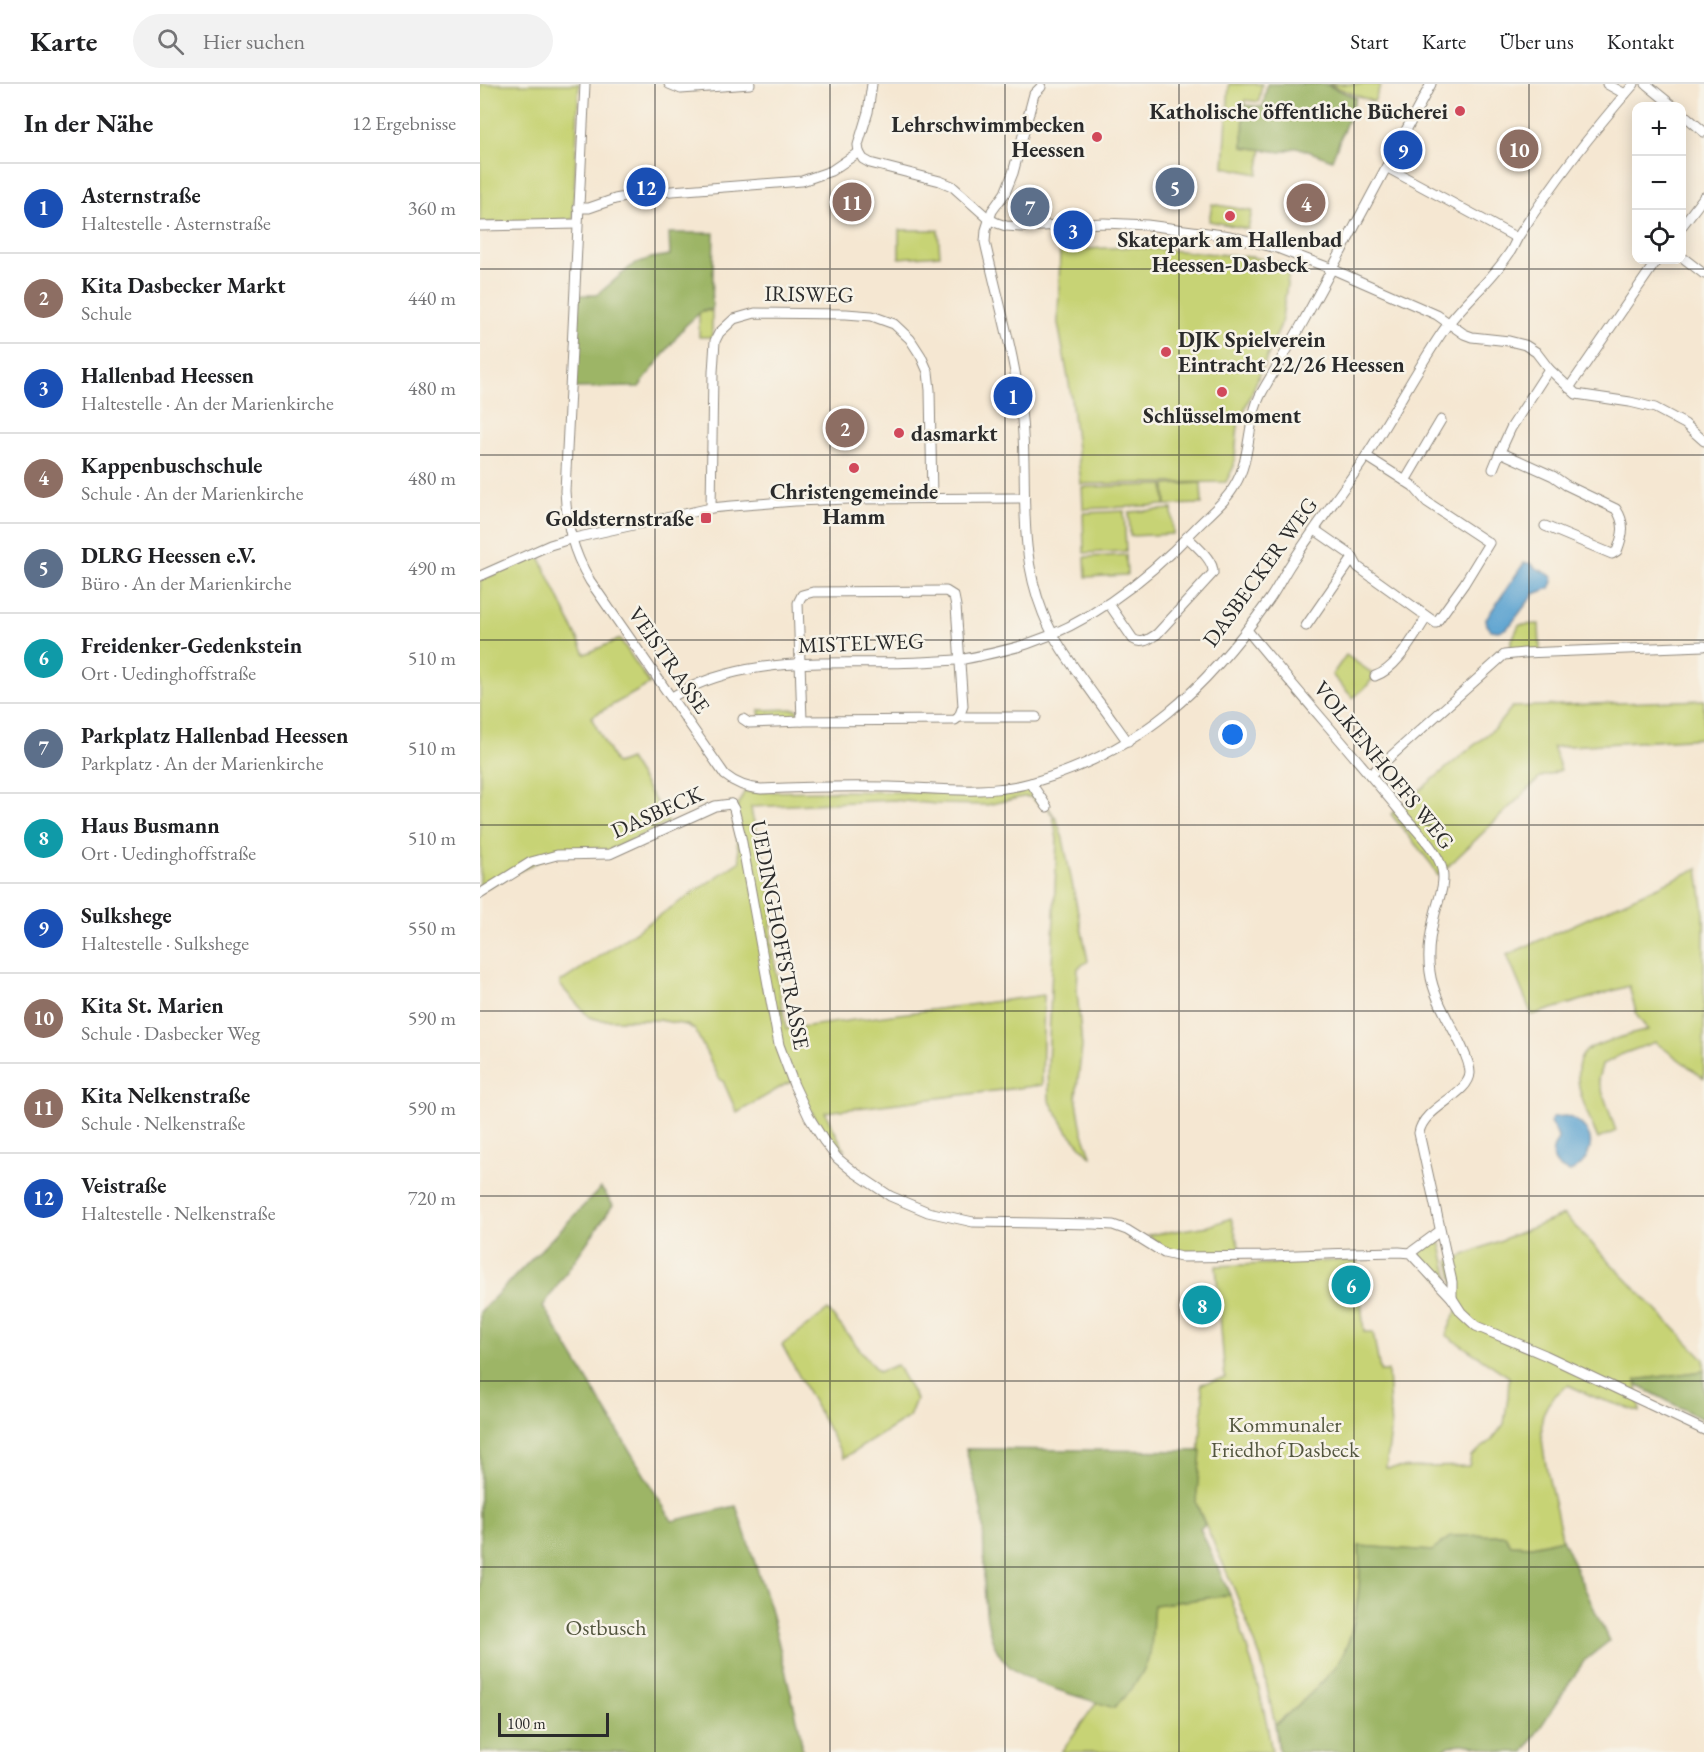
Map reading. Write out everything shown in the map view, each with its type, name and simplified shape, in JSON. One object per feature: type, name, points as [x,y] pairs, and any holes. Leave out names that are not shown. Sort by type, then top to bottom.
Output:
[{"type":"street","name":"VEISTRASSE","points":[[585,84],[565,490],[570,538],[579,562],[590,581],[672,697],[736,794]]},
{"type":"street","points":[[669,84],[681,89],[750,84]]},
{"type":"street","points":[[872,84],[868,112],[858,145],[863,159],[952,186],[989,219],[1006,226],[1112,223],[1196,230],[1280,249],[1437,315],[1464,334],[1525,345],[1536,352],[1549,369],[1576,394],[1630,402],[1661,411],[1685,424],[1704,441]]},
{"type":"street","name":"MISTELWEG","points":[[672,697],[692,686],[722,675],[759,668],[800,664],[896,663],[960,659],[1013,648],[1053,633],[1108,604],[1187,537],[1234,487],[1243,465],[1254,408],[1332,269],[1431,84]]},
{"type":"street","points":[[1607,84],[1625,94]]},
{"type":"street","name":"DASBECKER WEG","points":[[736,794],[761,789],[837,786],[986,790],[1032,783],[1089,762],[1128,742],[1157,723],[1200,684],[1268,601],[1293,560],[1366,456],[1413,376],[1449,324],[1510,253],[1517,238],[1567,165],[1634,84]]},
{"type":"street","points":[[1646,84],[1668,102]]},
{"type":"street","points":[[1041,87],[1034,94],[1010,183],[989,219],[985,242],[1011,354],[1020,407],[1023,438],[1023,498],[1030,574],[1044,615],[1053,633],[1074,668],[1128,742]]},
{"type":"street","points":[[1686,116],[1704,132]]},
{"type":"street","points":[[578,208],[589,208],[615,199],[646,193],[802,181],[831,171],[859,152]]},
{"type":"street","points":[[1386,166],[1517,238]]},
{"type":"street","points":[[1686,221],[1704,197]]},
{"type":"street","points":[[480,226],[577,224]]},
{"type":"street","points":[[1686,260],[1704,274]]},
{"type":"street","points":[[1569,388],[1654,264]]},
{"type":"street","name":"IRISWEG","points":[[711,508],[715,341],[719,333],[734,318],[755,313],[840,313],[872,316],[894,324],[910,339],[928,372],[932,498]]},
{"type":"street","points":[[1493,469],[1512,428],[1549,369]]},
{"type":"street","points":[[1405,481],[1441,420]]},
{"type":"street","points":[[1500,453],[1553,476],[1566,485],[1616,509],[1621,516],[1623,530],[1617,551],[1612,554],[1545,526]]},
{"type":"street","points":[[1315,530],[1351,555],[1358,567],[1436,623],[1464,584],[1489,543],[1427,502],[1413,486],[1366,456]]},
{"type":"street","points":[[480,576],[570,538],[711,508],[795,501],[1023,498]]},
{"type":"street","points":[[1108,604],[1137,642],[1145,641],[1157,634],[1214,570],[1187,537]]},
{"type":"street","points":[[1306,626],[1353,558]]},
{"type":"street","points":[[802,721],[799,598],[805,593],[813,592],[946,591],[952,595],[956,601],[963,706],[959,717]]},
{"type":"street","points":[[1375,676],[1396,662],[1427,617]]},
{"type":"street","name":"VOLKENHOFFS WEG","points":[[1246,630],[1430,847],[1443,872],[1431,936],[1430,972],[1434,987],[1467,1058],[1470,1074],[1467,1082],[1425,1117],[1420,1126],[1419,1133],[1440,1231]]},
{"type":"street","points":[[1370,775],[1504,656],[1524,653],[1704,646]]},
{"type":"street","points":[[743,719],[749,723],[1036,717]]},
{"type":"street","points":[[1032,783],[1047,807]]},
{"type":"street","name":"DASBECK","points":[[480,894],[531,862],[557,855],[610,854],[715,806],[736,794]]},
{"type":"street","name":"UEDINGHOFFSTRASSE","points":[[736,794],[734,809],[779,1046],[809,1117],[837,1158],[854,1172],[890,1196],[928,1212],[973,1222],[1113,1226],[1137,1235],[1164,1253],[1181,1257],[1410,1253]]},
{"type":"street","points":[[1452,1298],[1452,1282],[1440,1231],[1410,1253],[1476,1326],[1545,1355],[1704,1430]]},
{"type":"green space","points":[[480,84],[579,84],[573,220],[480,223]]},
{"type":"green space","points":[[1229,84],[1262,84],[1259,102],[1245,100],[1244,105],[1243,147],[1262,149],[1258,174],[1224,167]]},
{"type":"green space","points":[[1267,84],[1325,84],[1356,98],[1332,160],[1297,147],[1281,152],[1243,147],[1244,105],[1263,107]]},
{"type":"green space","points":[[1328,84],[1381,84],[1374,102]]},
{"type":"green space","name":"Skatepark am Hallenbad Heessen-Dasbeck","points":[[1212,204],[1252,211],[1248,229],[1209,221]]},
{"type":"green space","points":[[899,230],[938,230],[940,255],[899,258]]},
{"type":"green space","points":[[669,233],[714,233],[712,310],[703,310],[685,326],[639,387],[573,388],[577,295],[597,295],[634,264],[670,255]]},
{"type":"green space","name":"DJK Spielverein Eintracht 22/26 Heessen","points":[[1132,247],[1252,257],[1290,265],[1281,324],[1238,425],[1234,466],[1226,482],[1081,484],[1070,389],[1058,323],[1060,250]]},
{"type":"green space","points":[[699,311],[712,311],[712,337],[699,337]]},
{"type":"green space","points":[[1201,483],[1202,504],[1166,505],[1165,485]]},
{"type":"green space","points":[[1164,485],[1165,505],[1083,509],[1082,487]]},
{"type":"green space","points":[[1172,509],[1173,534],[1130,536],[1129,512]]},
{"type":"green space","points":[[1124,511],[1126,551],[1084,553],[1083,513]]},
{"type":"green space","points":[[1126,555],[1127,575],[1086,577],[1085,557]]},
{"type":"green space","points":[[539,556],[585,654],[620,639],[650,684],[591,717],[616,764],[629,759],[669,823],[603,853],[558,852],[480,890],[480,580]]},
{"type":"green space","points":[[1539,624],[1540,651],[1511,652],[1511,642],[1519,625]]},
{"type":"green space","points":[[1346,655],[1372,673],[1373,678],[1353,698],[1332,675]]},
{"type":"green space","points":[[1704,700],[1704,738],[1553,747],[1561,770],[1541,777],[1438,876],[1432,865],[1391,814],[1496,727],[1512,707]]},
{"type":"green space","points":[[797,709],[798,714],[792,718],[760,719],[759,710]]},
{"type":"green space","points":[[1028,787],[1042,804],[1038,804],[1031,797],[1023,797],[987,805],[893,800],[751,807],[768,871],[772,902],[771,942],[786,1029],[1044,995],[1042,1085],[825,1112],[844,1149],[826,1138],[795,1081],[737,1113],[723,1081],[720,1080],[695,1030],[687,1025],[659,1020],[600,1020],[589,1017],[560,985],[560,981],[740,861],[733,816],[744,792],[981,793]]},
{"type":"green space","points":[[1038,793],[1057,820],[1063,839],[1088,961],[1078,968],[1077,989],[1082,1047],[1076,1096],[1082,1131],[1092,1158],[1068,1132],[1049,1100],[1048,1065],[1057,839],[1053,816]]},
{"type":"green space","points":[[1698,868],[1704,914],[1704,1078],[1655,1042],[1620,1055],[1602,1065],[1598,1079],[1616,1131],[1598,1139],[1578,1082],[1580,1060],[1590,1048],[1648,1030],[1637,1016],[1629,986],[1532,1015],[1507,955]]},
{"type":"green space","name":"Ostbusch","points":[[601,1188],[613,1205],[543,1306],[672,1521],[736,1506],[770,1608],[803,1752],[480,1752],[480,1312]]},
{"type":"green space","name":"Kommunaler Friedhof Dasbeck","points":[[1564,1215],[1704,1359],[1704,1371],[1636,1380],[1640,1412],[1594,1397],[1568,1385],[1551,1400],[1544,1412],[1542,1438],[1562,1539],[1532,1546],[1510,1545],[1505,1535],[1451,1536],[1433,1551],[1359,1546],[1356,1609],[1353,1626],[1342,1655],[1321,1683],[1275,1725],[1261,1659],[1235,1591],[1196,1503],[1203,1399],[1201,1384],[1225,1378],[1216,1266],[1357,1260],[1364,1332],[1373,1332],[1380,1371],[1388,1371],[1391,1431],[1386,1468],[1469,1466],[1471,1456],[1491,1441],[1504,1424],[1509,1377],[1446,1335],[1460,1307],[1449,1261]]},
{"type":"green space","points":[[1231,1218],[1241,1253],[1173,1252],[1165,1249],[1148,1235],[1209,1226]]},
{"type":"green space","points":[[1436,1239],[1440,1241],[1449,1279],[1447,1283],[1443,1283],[1419,1256],[1418,1249]]},
{"type":"green space","points":[[828,1310],[878,1372],[897,1365],[916,1399],[909,1417],[844,1458],[782,1345]]},
{"type":"green space","points":[[1704,1371],[1704,1420],[1637,1385],[1636,1380]]},
{"type":"green space","points":[[966,1449],[1201,1451],[1196,1503],[1205,1525],[1200,1528],[1230,1595],[1154,1605],[1148,1661],[1136,1683],[1114,1708],[1044,1685],[1018,1673],[998,1652],[991,1636],[985,1596],[982,1516]]},
{"type":"green space","points":[[1505,1535],[1511,1545],[1532,1546],[1562,1539],[1609,1641],[1584,1661],[1524,1752],[1504,1752],[1463,1744],[1446,1747],[1438,1752],[1279,1752],[1275,1725],[1306,1698],[1335,1667],[1348,1641],[1359,1592],[1359,1546],[1432,1551],[1451,1536]]},
{"type":"green space","points":[[1230,1595],[1254,1673],[1272,1752],[1061,1752],[1097,1702],[1114,1708],[1154,1605]]},
{"type":"water","points":[[1524,563],[1531,563],[1550,575],[1553,582],[1550,588],[1534,594],[1505,629],[1491,630],[1486,619]]},
{"type":"water","points":[[1566,1116],[1583,1126],[1590,1143],[1590,1149],[1584,1161],[1570,1172],[1558,1166],[1554,1159],[1553,1151],[1558,1137],[1550,1122],[1553,1117]]},
{"type":"place","name":"Katholische öffentliche Bücherei","points":[[1460,111]]},
{"type":"place","name":"Lehrschwimmbecken Heessen","points":[[1097,137]]},
{"type":"place","name":"Kita St. Marien","points":[[1519,149]]},
{"type":"place","name":"Sulkshege","points":[[1403,150]]},
{"type":"place","name":"Veistraße","points":[[646,187]]},
{"type":"place","name":"DLRG Heessen e.V.","points":[[1175,187]]},
{"type":"place","name":"Kita Nelkenstraße","points":[[852,202]]},
{"type":"place","name":"Kappenbuschschule","points":[[1306,203]]},
{"type":"place","name":"Parkplatz Hallenbad Heessen","points":[[1030,207]]},
{"type":"place","name":"Skatepark am Hallenbad Heessen-Dasbeck","points":[[1230,216]]},
{"type":"place","name":"Hallenbad Heessen","points":[[1073,230]]},
{"type":"place","name":"DJK Spielverein Eintracht 22/26 Heessen","points":[[1166,352]]},
{"type":"place","name":"Schlüsselmoment","points":[[1222,392]]},
{"type":"place","name":"Asternstraße","points":[[1013,396]]},
{"type":"place","name":"Kita Dasbecker Markt","points":[[845,428]]},
{"type":"place","name":"dasmarkt","points":[[899,433]]},
{"type":"place","name":"Christengemeinde Hamm","points":[[854,468]]},
{"type":"place","name":"Goldsternstraße","points":[[706,518]]},
{"type":"place","name":"Freidenker-Gedenkstein","points":[[1351,1285]]},
{"type":"place","name":"Haus Busmann","points":[[1202,1305]]}]
